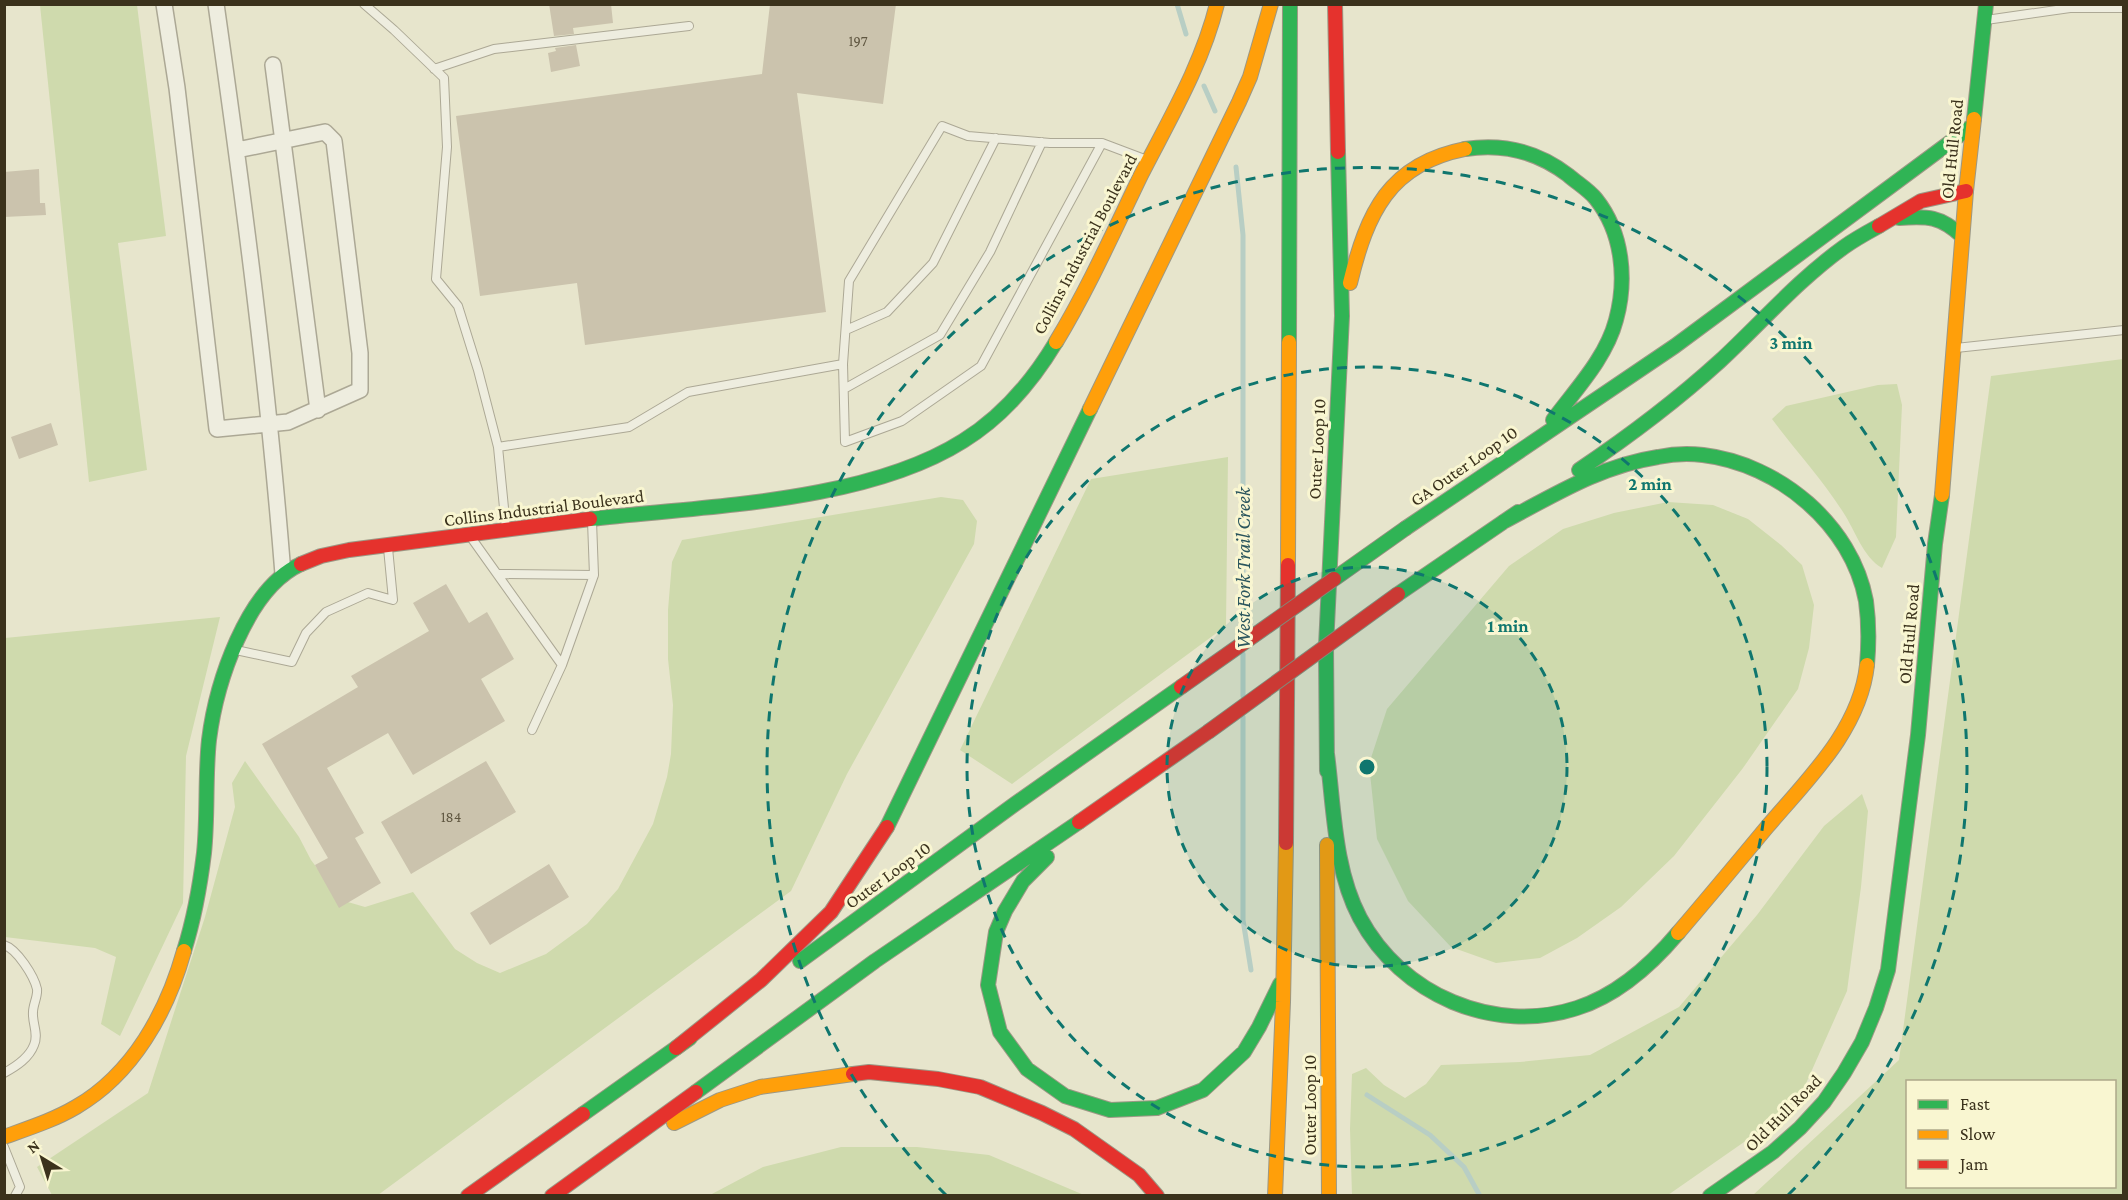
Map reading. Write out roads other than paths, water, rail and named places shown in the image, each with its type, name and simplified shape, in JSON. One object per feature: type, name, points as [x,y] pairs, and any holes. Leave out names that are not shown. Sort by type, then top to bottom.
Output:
[{"type":"main road","name":"Collins Industrial Boulevard","points":[[4,1137],[51,1120],[95,1095],[131,1061],[159,1019],[185,949],[197,900],[208,804],[208,755],[222,681],[235,650],[266,592],[284,574],[322,554],[506,529],[788,497],[837,488],[932,457],[975,433],[1013,400],[1043,360],[1094,274],[1203,53],[1212,29],[1217,4]]},
{"type":"main road","points":[[676,1048],[761,980],[831,912],[886,829],[1239,102],[1250,77],[1271,4]]},
{"type":"main road","points":[[1275,1196],[1276,1124],[1283,1020],[1289,581],[1290,4]]},
{"type":"main road","points":[[1335,4],[1342,316]]},
{"type":"main road","name":"Old Hull Road","points":[[1710,1196],[1746,1174],[1780,1147],[1830,1095],[1862,1045],[1882,993],[1888,970],[1918,735],[1934,556],[1944,478],[1972,126],[1986,4]]},
{"type":"main road","name":"GA Outer Loop 10","points":[[1406,528],[1675,346],[1972,126]]},
{"type":"main road","points":[[1342,316],[1356,257],[1371,221],[1385,197],[1405,175],[1436,157],[1472,147],[1506,148],[1536,156],[1562,170],[1596,198],[1611,224],[1623,265],[1619,309],[1605,348],[1543,434]]},
{"type":"main road","points":[[552,1196],[877,959],[1138,782],[1398,594],[1626,438],[1719,362],[1802,281],[1845,246],[1921,201],[1966,191]]},
{"type":"main road","points":[[1889,219],[1932,215],[1952,225],[1962,236]]},
{"type":"main road","name":"Outer Loop 10","points":[[1329,1196],[1326,646],[1342,316]]},
{"type":"main road","points":[[1327,754],[1349,893],[1361,920],[1377,945],[1413,980],[1454,1004],[1498,1015],[1524,1017],[1550,1015],[1575,1009],[1618,990],[1642,971],[1660,954],[1842,736],[1862,692],[1867,670],[1870,629],[1866,604],[1858,573],[1836,532],[1788,486],[1751,467],[1714,456],[1692,454],[1668,456],[1630,463],[1591,475],[1503,522]]},
{"type":"main road","name":"Outer Loop 10","points":[[468,1196],[856,921],[1015,804],[1406,528]]},
{"type":"main road","points":[[1138,782],[1038,865],[1018,888],[1003,913],[992,943],[988,969],[989,993],[996,1020],[1019,1060],[1036,1077],[1059,1094],[1098,1109],[1140,1112],[1177,1102],[1198,1092],[1218,1078],[1244,1052],[1284,974]]},
{"type":"main road","points":[[614,1152],[720,1100],[760,1087],[869,1072],[938,1079],[980,1087],[1010,1098],[1074,1129],[1106,1150],[1139,1176],[1157,1196]]},
{"type":"street","points":[[165,4],[179,100],[217,429],[288,422],[360,390],[360,353],[334,141],[325,132],[237,150]]},
{"type":"street","points":[[216,4],[237,150],[271,425],[284,574]]},
{"type":"street","points":[[273,65],[318,410]]},
{"type":"lane","points":[[364,4],[444,78],[447,147],[436,279],[458,306],[478,370],[498,447],[506,529]]},
{"type":"lane","points":[[1984,20],[2070,8],[2100,6],[2124,8]]},
{"type":"lane","points":[[434,69],[494,49],[689,26]]},
{"type":"lane","points":[[1102,143],[981,366],[903,421],[844,442],[843,364],[849,281],[942,126],[968,136],[1042,142],[1102,143],[1149,160]]},
{"type":"lane","points":[[846,330],[887,312],[933,263],[996,138]]},
{"type":"lane","points":[[844,389],[940,334],[990,252],[1042,142]]},
{"type":"lane","points":[[1954,348],[2124,330]]},
{"type":"lane","points":[[498,447],[629,427],[688,392],[843,364]]},
{"type":"lane","points":[[532,730],[562,664],[594,574],[592,519]]},
{"type":"lane","points":[[469,534],[562,664]]},
{"type":"lane","points":[[235,650],[292,662],[306,633],[326,612],[368,593],[393,600],[388,545]]},
{"type":"lane","points":[[498,574],[594,574]]},
{"type":"lane","points":[[4,945],[11,948],[25,964],[37,990],[32,1013],[36,1039],[33,1048],[20,1064],[4,1073]]},
{"type":"lane","points":[[4,1147],[20,1188],[15,1196]]},
{"type":"waterway","name":"West Fork Trail Creek","points":[[1177,4],[1186,34]]},
{"type":"waterway","name":"West Fork Trail Creek","points":[[1204,86],[1215,111]]},
{"type":"waterway","name":"West Fork Trail Creek","points":[[1236,167],[1243,235],[1243,633]]},
{"type":"waterway","name":"West Fork Trail Creek","points":[[1243,654],[1243,696]]},
{"type":"waterway","name":"West Fork Trail Creek","points":[[1243,717],[1243,920],[1251,970]]},
{"type":"waterway","name":"West Fork Trail Creek","points":[[1367,1095],[1430,1135],[1464,1167],[1480,1196]]}]
